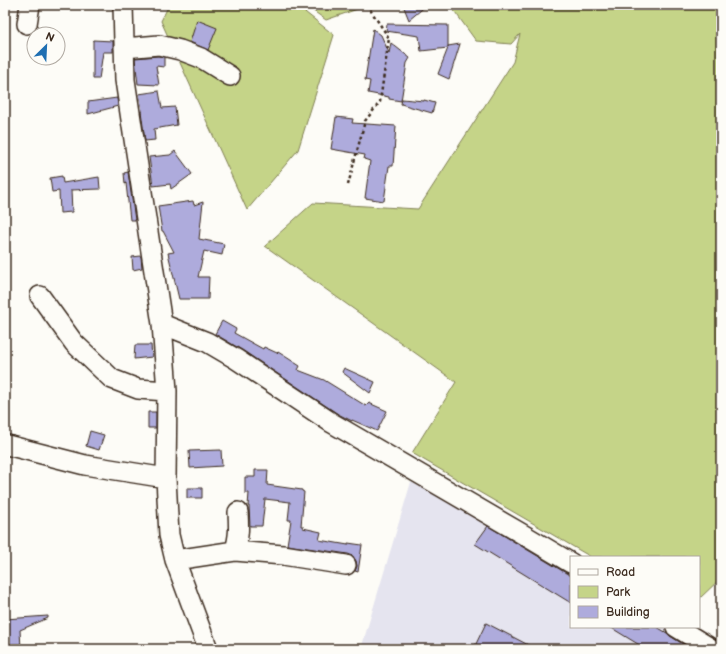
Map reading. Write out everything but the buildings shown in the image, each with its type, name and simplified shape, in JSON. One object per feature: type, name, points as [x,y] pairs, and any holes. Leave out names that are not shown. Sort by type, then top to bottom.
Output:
[{"type":"street","points":[[27,24],[30,5]]},
{"type":"street","points":[[123,5],[125,80],[162,324],[167,391],[166,478],[169,535],[175,560],[208,649]]},
{"type":"street","points":[[124,48],[159,45],[180,50],[201,58],[230,76]]},
{"type":"street","points":[[40,296],[74,343],[112,379],[138,389],[167,391]]},
{"type":"street","points":[[162,324],[207,342],[236,359],[332,424],[570,562]]},
{"type":"street","points":[[7,445],[85,465],[166,478]]},
{"type":"street","points":[[235,551],[239,536],[238,512]]},
{"type":"street","points":[[175,560],[235,551],[283,555],[346,565]]},
{"type":"street","points":[[678,628],[712,649]]},
{"type":"path","points":[[348,185],[365,121],[380,102],[389,38],[367,5]]},
{"type":"shaded area","points":[[411,482],[570,567],[570,628],[682,628],[721,649],[361,649]]},
{"type":"green space","points":[[169,5],[296,5],[334,35],[298,150],[247,210],[161,21]]},
{"type":"green space","points":[[305,5],[369,5],[326,20]]},
{"type":"green space","points":[[450,5],[721,5],[721,578],[700,598],[700,556],[589,556],[412,453],[456,382],[265,246],[313,203],[418,209],[513,62],[520,34],[511,44],[476,41]]}]
